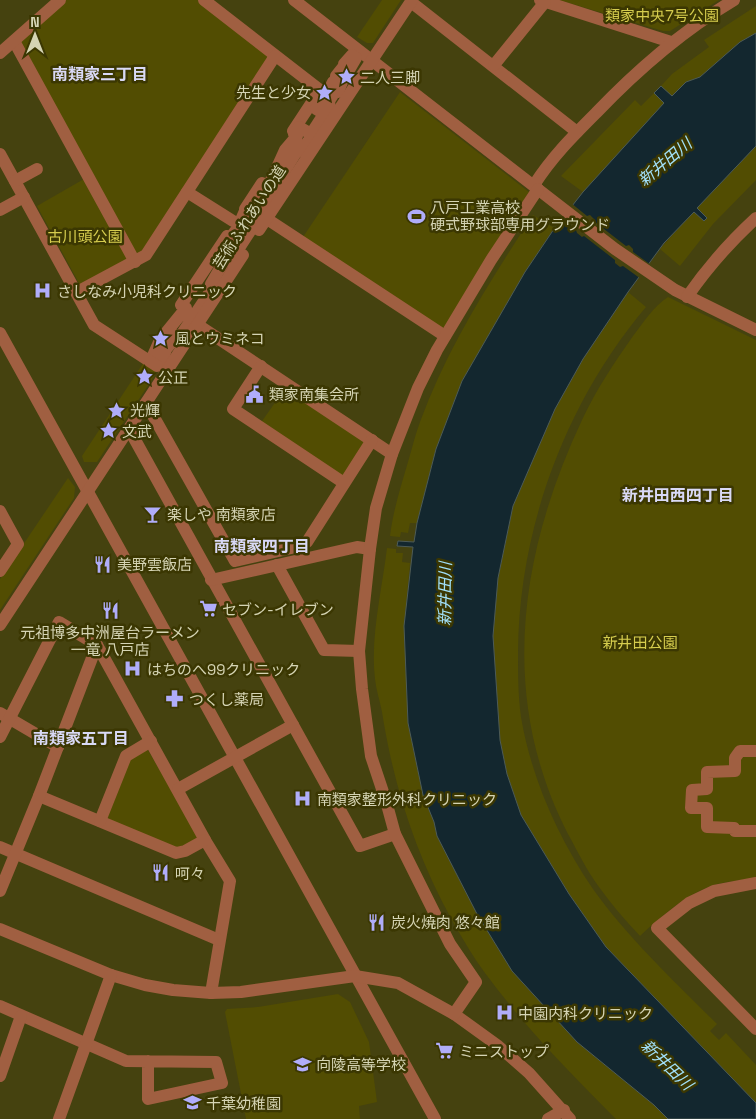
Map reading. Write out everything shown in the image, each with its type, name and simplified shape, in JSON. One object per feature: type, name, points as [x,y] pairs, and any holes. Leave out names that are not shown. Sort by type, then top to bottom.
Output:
[{"type":"street","points":[[0,53],[60,0]]},
{"type":"street","points":[[143,356],[320,90],[204,0]]},
{"type":"street","points":[[294,0],[660,281],[687,297],[756,330]]},
{"type":"street","points":[[454,1014],[476,982],[450,944],[395,834],[371,756],[359,651],[376,508],[392,454],[418,388],[445,336],[560,149],[629,78],[671,42],[734,0]]},
{"type":"street","points":[[412,1],[577,132]]},
{"type":"street","name":"芸術ふれあいの道","points":[[0,625],[412,1]]},
{"type":"street","points":[[494,65],[543,1],[671,42]]},
{"type":"street","points":[[14,41],[134,262]]},
{"type":"street","points":[[352,55],[356,58],[338,92],[334,93],[329,101],[330,109],[308,143],[291,160],[273,190],[276,192],[230,262],[225,260],[211,284],[212,288],[181,334],[166,349],[162,357],[162,364],[152,358],[160,340],[186,308],[181,305],[206,267],[227,236],[230,238],[237,229],[246,211],[245,208],[253,196],[262,183],[266,185],[271,181],[285,150],[298,136],[294,134],[299,127],[311,134],[324,114],[316,109],[322,101],[322,96],[326,89],[330,88],[336,80],[336,76],[347,59],[352,55]]},
{"type":"street","points":[[77,292],[146,255],[275,56]]},
{"type":"street","points":[[0,154],[94,325],[143,356],[167,374]]},
{"type":"street","points":[[15,181],[37,169]]},
{"type":"street","points":[[187,192],[233,221]]},
{"type":"street","points":[[0,210],[24,197]]},
{"type":"street","points":[[687,297],[700,277],[734,238],[756,218]]},
{"type":"street","points":[[267,219],[445,336]]},
{"type":"street","points":[[198,325],[392,454]]},
{"type":"street","points":[[0,333],[435,1119]]},
{"type":"street","points":[[261,366],[233,409],[344,483]]},
{"type":"street","points":[[146,403],[235,561],[300,546],[307,542],[372,440]]},
{"type":"street","points":[[129,429],[360,846],[395,834]]},
{"type":"street","points":[[0,511],[18,544],[0,571]]},
{"type":"street","points":[[211,580],[356,547],[370,549]]},
{"type":"street","points":[[277,565],[324,650],[359,651]]},
{"type":"street","points":[[0,737],[5,716],[59,622],[97,644],[205,840],[230,881],[211,993]]},
{"type":"street","points":[[0,891],[39,796],[97,644]]},
{"type":"street","points":[[5,716],[58,747]]},
{"type":"street","points":[[178,789],[293,725]]},
{"type":"street","points":[[100,821],[126,756],[151,741]]},
{"type":"street","points":[[756,752],[740,752],[735,758],[735,771],[707,772],[707,789],[692,790],[692,808],[707,808],[707,827],[734,828],[735,831],[756,831]]},
{"type":"street","points":[[39,796],[176,853],[185,852],[205,840]]},
{"type":"street","points":[[0,847],[219,940]]},
{"type":"street","points":[[756,883],[714,891],[689,903],[657,928],[756,1029]]},
{"type":"street","points":[[0,929],[111,975],[145,985],[173,990],[211,993],[241,992],[355,976],[398,983],[454,1014],[497,1045],[530,1073],[567,1115],[548,1119]]},
{"type":"street","points":[[59,1119],[111,975]]},
{"type":"street","points":[[0,1006],[126,1061],[216,1062],[222,1084],[148,1099],[148,1061]]},
{"type":"street","points":[[0,1076],[21,1016]]},
{"type":"green space","points":[[65,0],[198,0],[269,55],[141,254],[135,254],[20,40]]},
{"type":"green space","points":[[382,0],[401,0],[373,43],[367,43],[357,37]]},
{"type":"green space","name":"類家中央7号公園","points":[[559,0],[719,0],[670,31],[663,31]]},
{"type":"green space","points":[[756,6],[756,33],[740,42],[700,77],[686,82],[671,96],[661,86],[672,74],[709,47],[704,40]]},
{"type":"green space","name":"八戸工業高校 硬式野球部専用グラウンド","points":[[400,92],[529,192],[446,327],[440,328],[303,237]]},
{"type":"green space","points":[[654,93],[664,103],[583,192],[561,176],[635,100],[641,106]]},
{"type":"green space","points":[[756,146],[756,180],[713,224],[680,266],[660,249],[694,211],[704,221],[706,218],[697,208]]},
{"type":"green space","name":"古川頭公園","points":[[84,179],[128,257],[127,261],[80,285],[37,206]]},
{"type":"green space","points":[[533,215],[554,228],[525,272],[462,381],[436,449],[417,523],[410,523],[408,533],[401,532],[400,537],[390,536],[393,517],[415,437],[443,368],[456,341]]},
{"type":"green space","points":[[628,292],[646,307],[592,383],[552,468],[538,513],[527,559],[521,605],[518,660],[521,717],[539,784],[557,828],[580,869],[606,907],[636,942],[717,1024],[710,1031],[719,1040],[726,1033],[756,1065],[756,1103],[606,947],[569,894],[521,815],[507,774],[500,740],[493,636],[498,578],[513,506],[555,409],[583,359]]},
{"type":"green space","name":"新井田公園","points":[[668,297],[756,340],[756,878],[717,884],[696,893],[667,913],[640,936],[613,906],[590,874],[568,834],[546,783],[532,731],[525,679],[525,626],[531,574],[543,522],[560,471],[582,420],[593,398],[633,336],[653,310]]},
{"type":"green space","points":[[144,362],[155,369],[155,375],[97,462],[84,462],[82,456]]},
{"type":"green space","points":[[286,387],[368,441],[343,479],[260,424]]},
{"type":"green space","points":[[68,478],[75,487],[74,498],[0,610],[0,579]]},
{"type":"green space","points":[[387,548],[396,549],[396,553],[403,553],[402,562],[410,563],[404,626],[408,723],[423,795],[434,822],[437,836],[477,914],[512,971],[577,1042],[654,1105],[668,1119],[616,1119],[515,1012],[472,954],[440,897],[417,846],[400,794],[376,683],[374,663],[375,630]]},
{"type":"green space","points":[[146,747],[198,835],[197,839],[175,849],[109,820],[107,816],[129,760]]},
{"type":"green space","name":"向陵高等学校","points":[[338,994],[350,1002],[369,1042],[377,1102],[359,1106],[360,1119],[246,1119],[225,1012],[227,1009],[258,1007]]},
{"type":"water","name":"新井田川","points":[[756,33],[756,146],[697,208],[707,218],[704,221],[694,212],[664,243],[583,359],[555,409],[513,506],[498,578],[493,636],[500,740],[507,774],[521,815],[569,894],[606,947],[756,1103],[756,1119],[668,1119],[654,1105],[577,1042],[512,971],[477,914],[437,836],[434,822],[423,795],[408,723],[404,626],[413,547],[397,546],[398,541],[414,542],[436,449],[462,381],[525,272],[554,229],[583,192],[664,103],[654,93],[661,86],[672,96],[686,82],[700,77],[740,42]]},
{"type":"pier","points":[[571,203],[587,216],[590,215],[595,222],[626,246],[629,245],[633,252],[651,265],[641,279],[623,266],[620,267],[615,263],[615,260],[584,236],[582,237],[560,217]]},
{"type":"place","name":"二人三脚","points":[[346,77]]},
{"type":"place","name":"先生と少女","points":[[325,92]]},
{"type":"place","name":"八戸工業高校 硬式野球部専用グラウンド","points":[[416,216]]},
{"type":"place","name":"さしなみ小児科クリニック","points":[[43,291]]},
{"type":"place","name":"風とウミネコ","points":[[161,338]]},
{"type":"place","name":"公正","points":[[144,377]]},
{"type":"place","name":"類家南集会所","points":[[255,394]]},
{"type":"place","name":"光輝","points":[[116,410]]},
{"type":"place","name":"文武","points":[[108,431]]},
{"type":"place","name":"楽しや 南類家店","points":[[153,514]]},
{"type":"place","name":"美野雲飯店","points":[[103,564]]},
{"type":"place","name":"セブン-イレブン","points":[[208,609]]},
{"type":"place","name":"元祖博多中洲屋台ラーメン 一竜 八戸店","points":[[110,611]]},
{"type":"place","name":"はちのへ99クリニック","points":[[133,669]]},
{"type":"place","name":"つくし薬局","points":[[175,699]]},
{"type":"place","name":"南類家整形外科クリニック","points":[[303,799]]},
{"type":"place","name":"呵々","points":[[161,873]]},
{"type":"place","name":"炭火焼肉 悠々館","points":[[377,922]]},
{"type":"place","name":"中園内科クリニック","points":[[504,1013]]},
{"type":"place","name":"ミニストップ","points":[[445,1051]]},
{"type":"place","name":"向陵高等学校","points":[[302,1064]]},
{"type":"place","name":"千葉幼稚園","points":[[192,1103]]},
{"type":"district","name":"南類家三丁目","points":[[100,74]]},
{"type":"district","name":"新井田西四丁目","points":[[678,495]]},
{"type":"district","name":"南類家四丁目","points":[[262,546]]},
{"type":"district","name":"南類家五丁目","points":[[81,738]]}]
